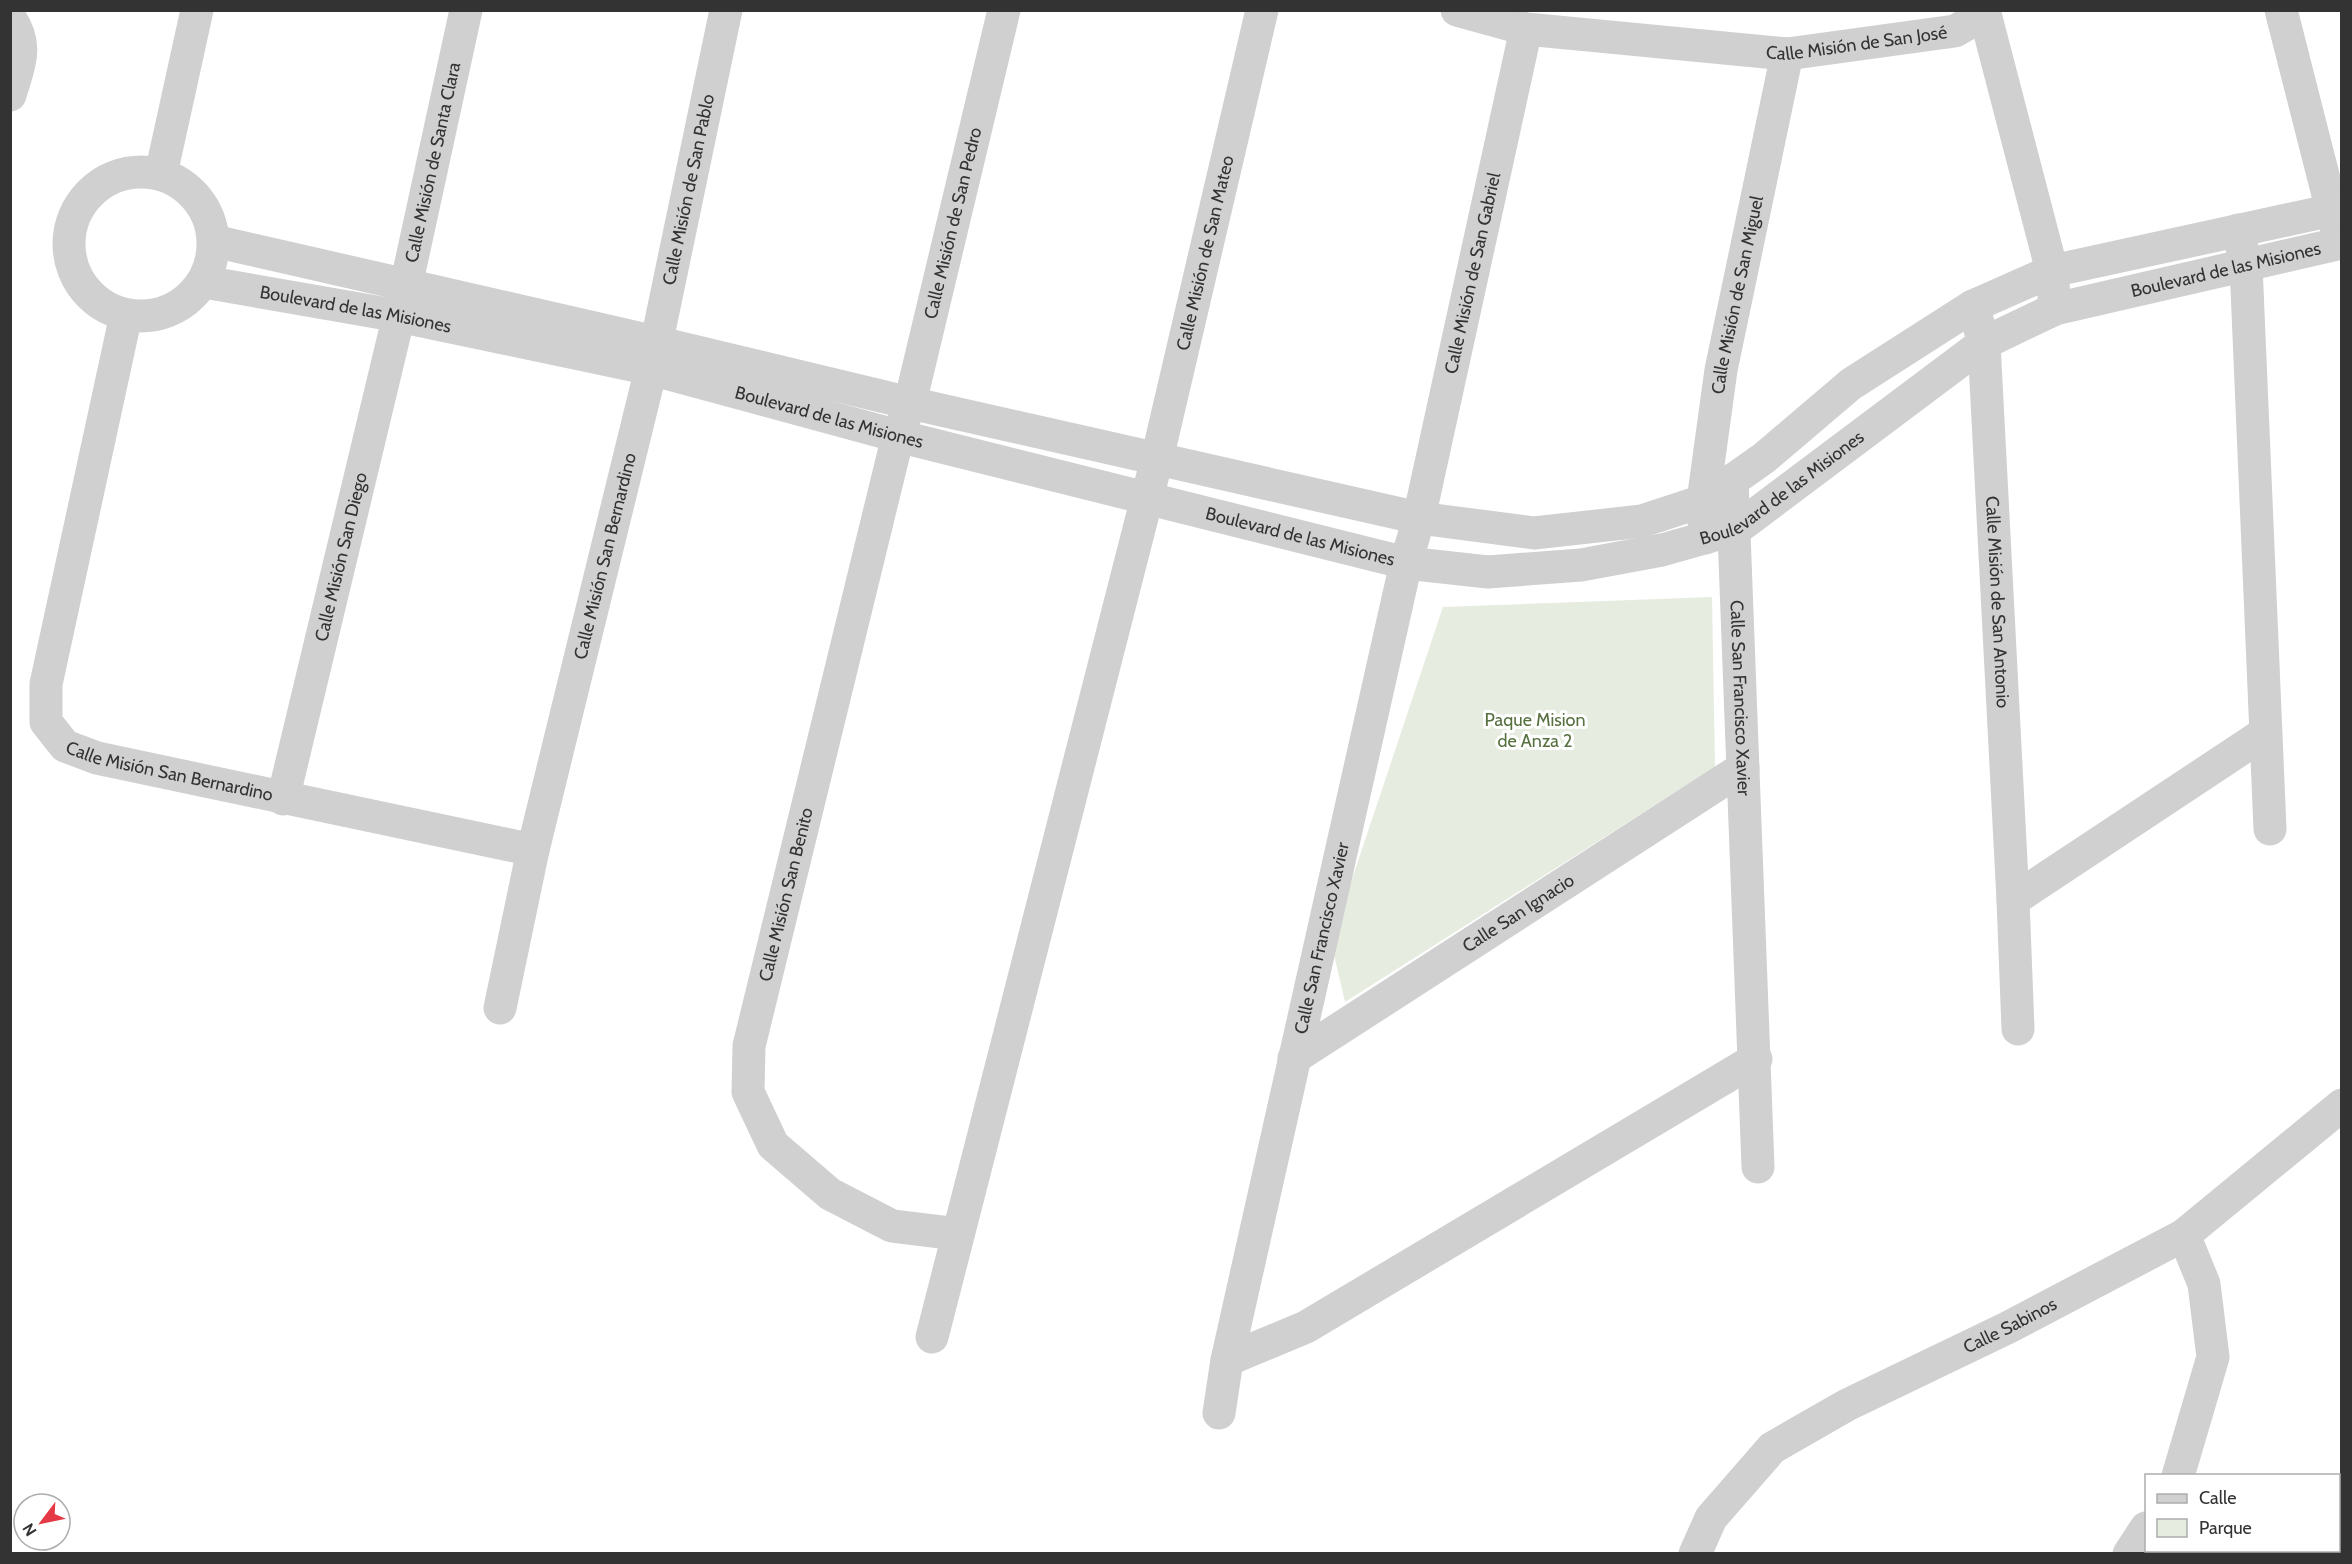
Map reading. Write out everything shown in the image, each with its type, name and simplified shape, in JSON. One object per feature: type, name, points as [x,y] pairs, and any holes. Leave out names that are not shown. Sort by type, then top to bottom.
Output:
[{"type":"street","points":[[161,174],[197,10]]},
{"type":"street","name":"Calle Misión de Santa Clara","points":[[403,301],[466,10]]},
{"type":"street","name":"Calle Misión de San Pablo","points":[[653,355],[726,10]]},
{"type":"street","name":"Calle Misión de San Pedro","points":[[898,436],[910,403],[1004,10]]},
{"type":"street","name":"Calle Misión de San Mateo","points":[[1147,497],[1262,10]]},
{"type":"street","name":"Calle Misión de San José","points":[[1457,10],[1526,29],[1787,54],[1955,31],[1986,12],[2052,271],[2055,309]]},
{"type":"street","points":[[2281,10],[2336,209],[2341,243]]},
{"type":"street","points":[[10,18],[20,32],[22,50],[10,95]]},
{"type":"street","name":"Calle Misión de San Gabriel","points":[[1419,518],[1526,29]]},
{"type":"street","name":"Calle Misión de San Miguel","points":[[1705,538],[1703,501],[1721,370],[1787,54]]},
{"type":"street","points":[[138,172],[161,174],[181,184],[198,199],[209,219],[214,241],[212,262],[204,282],[189,299],[170,311],[148,317],[126,315],[105,307],[87,292],[75,272],[69,250],[71,227],[80,205],[95,188],[116,176],[138,172]]},
{"type":"street","name":"Boulevard de las Misiones","points":[[214,241],[403,301],[653,355],[910,403],[1419,518],[1534,533],[1642,521],[1703,501],[1764,458],[1851,384],[1973,306],[2052,271],[2336,209]]},
{"type":"street","points":[[2238,230],[2246,265],[2270,829]]},
{"type":"street","name":"Boulevard de las Misiones","points":[[653,355],[898,436],[1406,563],[1488,572],[1581,565],[1662,550],[1736,529],[1984,343],[2055,309],[2180,278],[2341,243]]},
{"type":"street","name":"Boulevard de las Misiones","points":[[204,282],[403,301]]},
{"type":"street","name":"Calle Misión San Diego","points":[[283,798],[403,301]]},
{"type":"street","name":"Calle Misión de San Antonio","points":[[1973,306],[1984,343],[2018,1029]]},
{"type":"street","name":"Calle Misión San Bernardino","points":[[126,315],[46,684],[46,722],[65,746],[97,758],[533,850]]},
{"type":"street","name":"Calle Misión San Bernardino","points":[[500,1008],[533,850],[653,355]]},
{"type":"street","name":"Calle Misión San Benito","points":[[898,436],[749,1046],[748,1092],[773,1145],[830,1194],[892,1226],[958,1234]]},
{"type":"street","name":"Calle San Francisco Xavier","points":[[1732,480],[1736,529],[1758,1167]]},
{"type":"street","points":[[932,1337],[1147,497]]},
{"type":"street","name":"Calle San Francisco Xavier","points":[[1219,1413],[1227,1360],[1294,1058],[1406,563],[1419,518]]},
{"type":"street","points":[[2013,900],[2265,733]]},
{"type":"street","name":"Calle San Ignacio","points":[[1294,1058],[1743,768]]},
{"type":"street","points":[[1227,1360],[1306,1327],[1756,1059]]},
{"type":"street","name":"Calle Sabinos","points":[[1695,1554],[1711,1518],[1772,1448],[1847,1405],[2007,1328],[2184,1235],[2342,1105]]},
{"type":"street","points":[[2179,1474],[2213,1358],[2204,1284],[2184,1235]]},
{"type":"street","points":[[2129,1554],[2145,1530]]},
{"type":"green space","name":"Paque Mision de Anza 2","points":[[1712,597],[1715,767],[1345,1002],[1331,942],[1443,607]]}]
